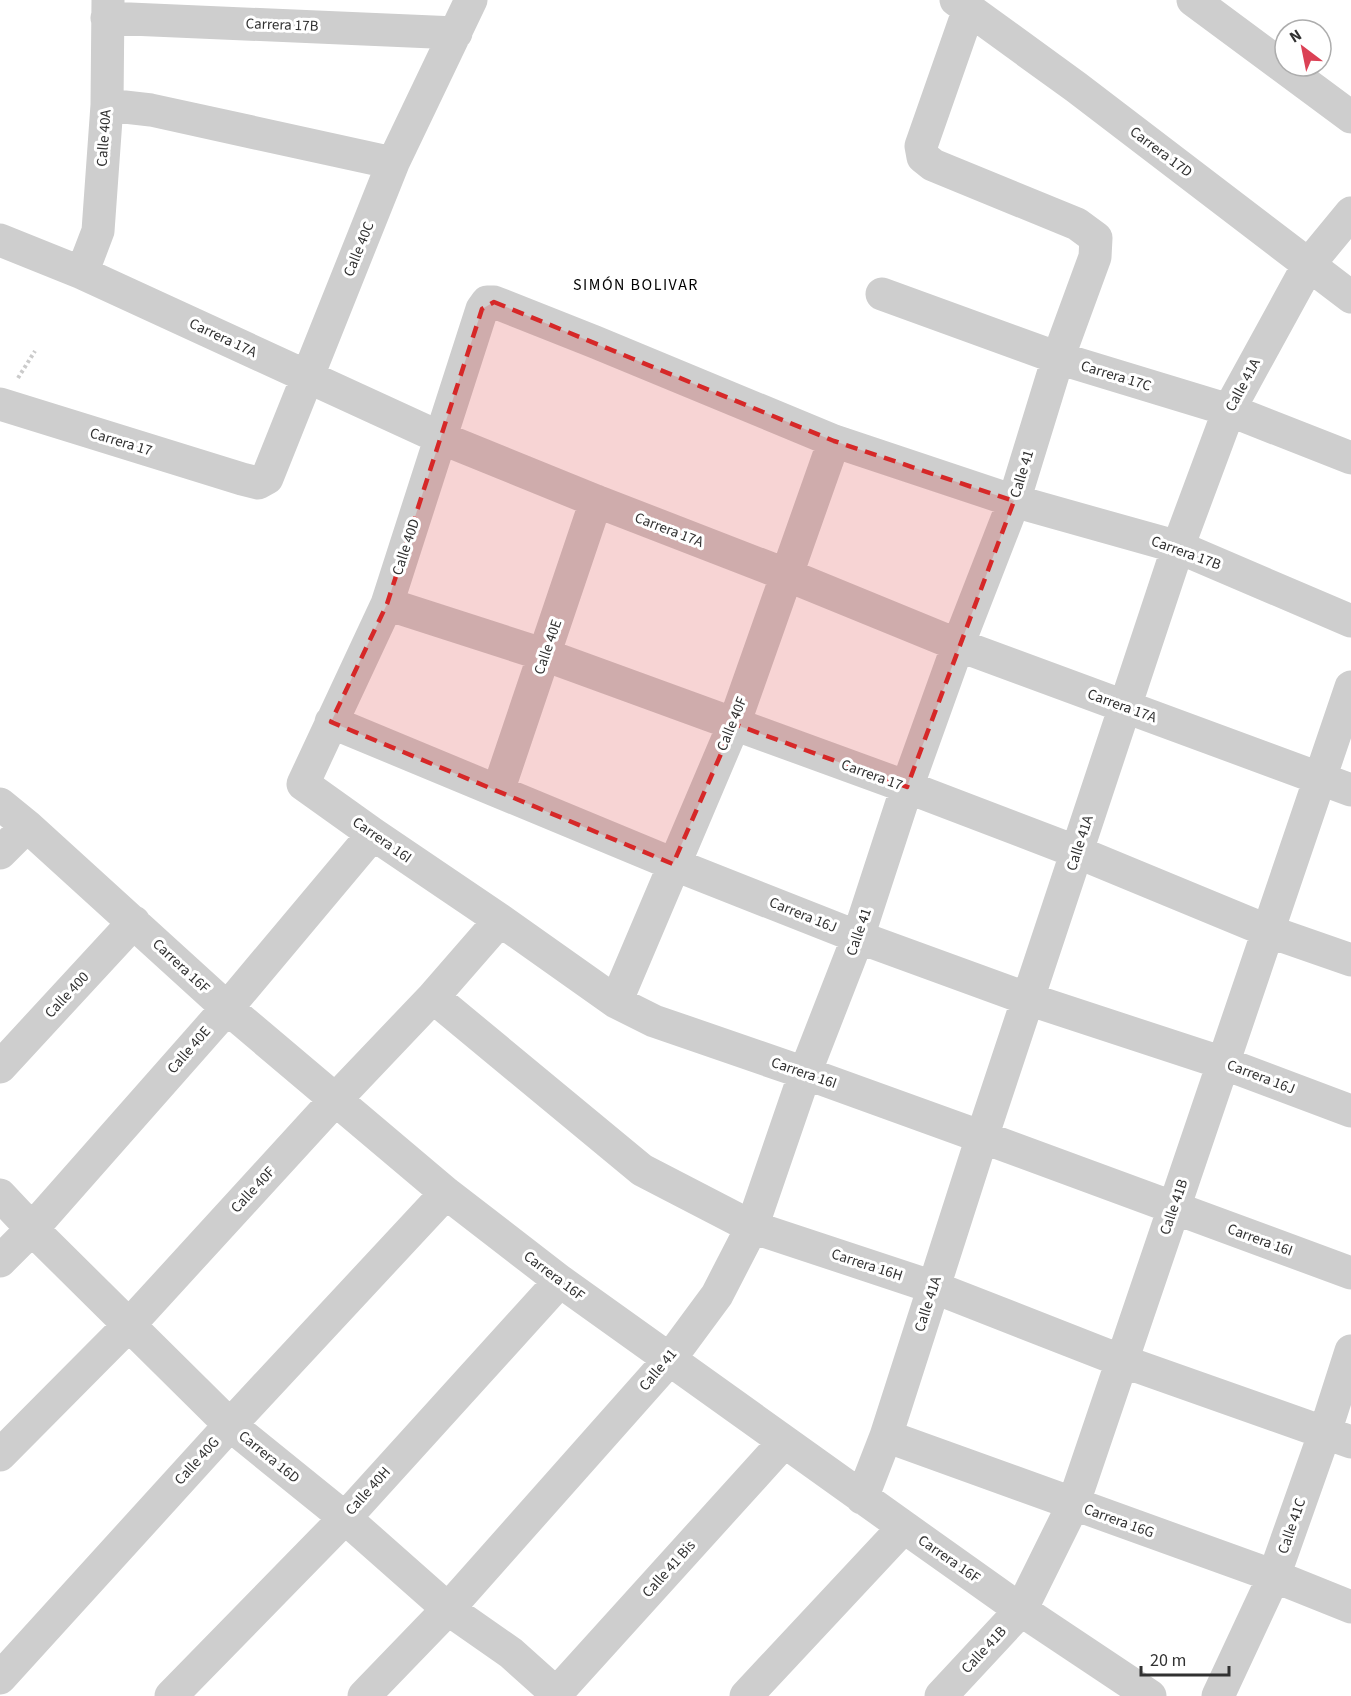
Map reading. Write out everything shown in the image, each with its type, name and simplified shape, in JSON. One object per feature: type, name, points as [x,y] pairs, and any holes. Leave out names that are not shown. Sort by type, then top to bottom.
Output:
[{"type":"street","name":"Calle 40C","points":[[242,479],[258,483],[267,478],[393,163],[471,0]]},
{"type":"street","points":[[1193,0],[1351,117]]},
{"type":"street","name":"Carrera 17D","points":[[923,158],[921,146],[963,5],[1076,87],[1351,297]]},
{"type":"street","name":"Carrera 17B","points":[[108,9],[456,33]]},
{"type":"street","name":"Calle 40A","points":[[82,273],[98,231],[107,105],[108,9]]},
{"type":"street","points":[[107,105],[151,110],[393,163]]},
{"type":"street","name":"Calle 41","points":[[364,1696],[448,1609],[669,1360],[717,1295],[752,1227],[805,1073],[858,937],[907,788],[958,645],[1014,501],[1058,358],[1095,257],[1096,238],[1077,224],[933,165],[923,158]]},
{"type":"street","name":"Calle 41A","points":[[862,1498],[886,1436],[982,1137],[1178,547],[1229,410],[1309,264],[1351,213]]},
{"type":"street","name":"Carrera 17A","points":[[0,240],[82,273],[441,438],[958,645],[1351,790]]},
{"type":"street","name":"Carrera 17C","points":[[882,294],[1058,358],[1229,410],[1351,458]]},
{"type":"street","name":"Carrera 17B","points":[[488,302],[494,302],[585,338],[834,441],[1014,501],[1178,547],[1351,621]]},
{"type":"street","name":"Calle 40D","points":[[303,784],[387,604],[482,309],[488,302]]},
{"type":"street","name":"Carrera 17","points":[[0,404],[242,479]]},
{"type":"street","name":"Calle 40F","points":[[616,1002],[734,724],[834,441]]},
{"type":"street","name":"Calle 40E","points":[[498,791],[596,501]]},
{"type":"street","name":"Carrera 17","points":[[387,604],[545,655],[734,724],[1077,852],[1268,932],[1351,960]]},
{"type":"street","name":"Calle 41B","points":[[941,1696],[1021,1610],[1073,1505],[1351,687]]},
{"type":"street","name":"Carrera 16J","points":[[331,722],[674,864],[858,937],[1028,999],[1223,1063],[1351,1111]]},
{"type":"street","name":"Carrera 16I","points":[[303,784],[616,1002],[654,1021],[805,1073],[1351,1273]]},
{"type":"street","name":"Carrera 16F","points":[[0,804],[134,922],[227,1008],[446,1193],[560,1281],[669,1360],[1141,1694]]},
{"type":"street","points":[[0,853],[27,826]]},
{"type":"street","name":"Calle 40E","points":[[0,1261],[227,1008],[373,834]]},
{"type":"street","name":"Calle 40F","points":[[0,1455],[129,1325],[335,1100],[433,997],[501,920]]},
{"type":"street","name":"Calle 400","points":[[0,1067],[134,922]]},
{"type":"street","name":"Carrera 16H","points":[[433,997],[642,1170],[752,1227],[933,1287],[1122,1361],[1338,1437]]},
{"type":"street","name":"Calle 40G","points":[[0,1678],[230,1425],[446,1193]]},
{"type":"street","name":"Carrera 16D","points":[[0,1195],[230,1425],[345,1518],[448,1609],[511,1653],[557,1695]]},
{"type":"street","name":"Calle 40H","points":[[171,1696],[345,1518],[560,1281]]},
{"type":"street","name":"Calle 41C","points":[[1218,1696],[1338,1437],[1351,1351]]},
{"type":"street","name":"Carrera 16G","points":[[886,1436],[1274,1576],[1351,1607]]},
{"type":"street","name":"Calle 41 Bis","points":[[557,1695],[784,1442]]},
{"type":"street","points":[[746,1696],[904,1527]]},
{"type":"highlighted area","points":[[494,302],[834,441],[1014,501],[907,787],[734,724],[673,864],[331,722],[387,604],[482,309]]},
{"type":"district","name":"SIMÓN BOLIVAR","points":[[636,285]]}]
